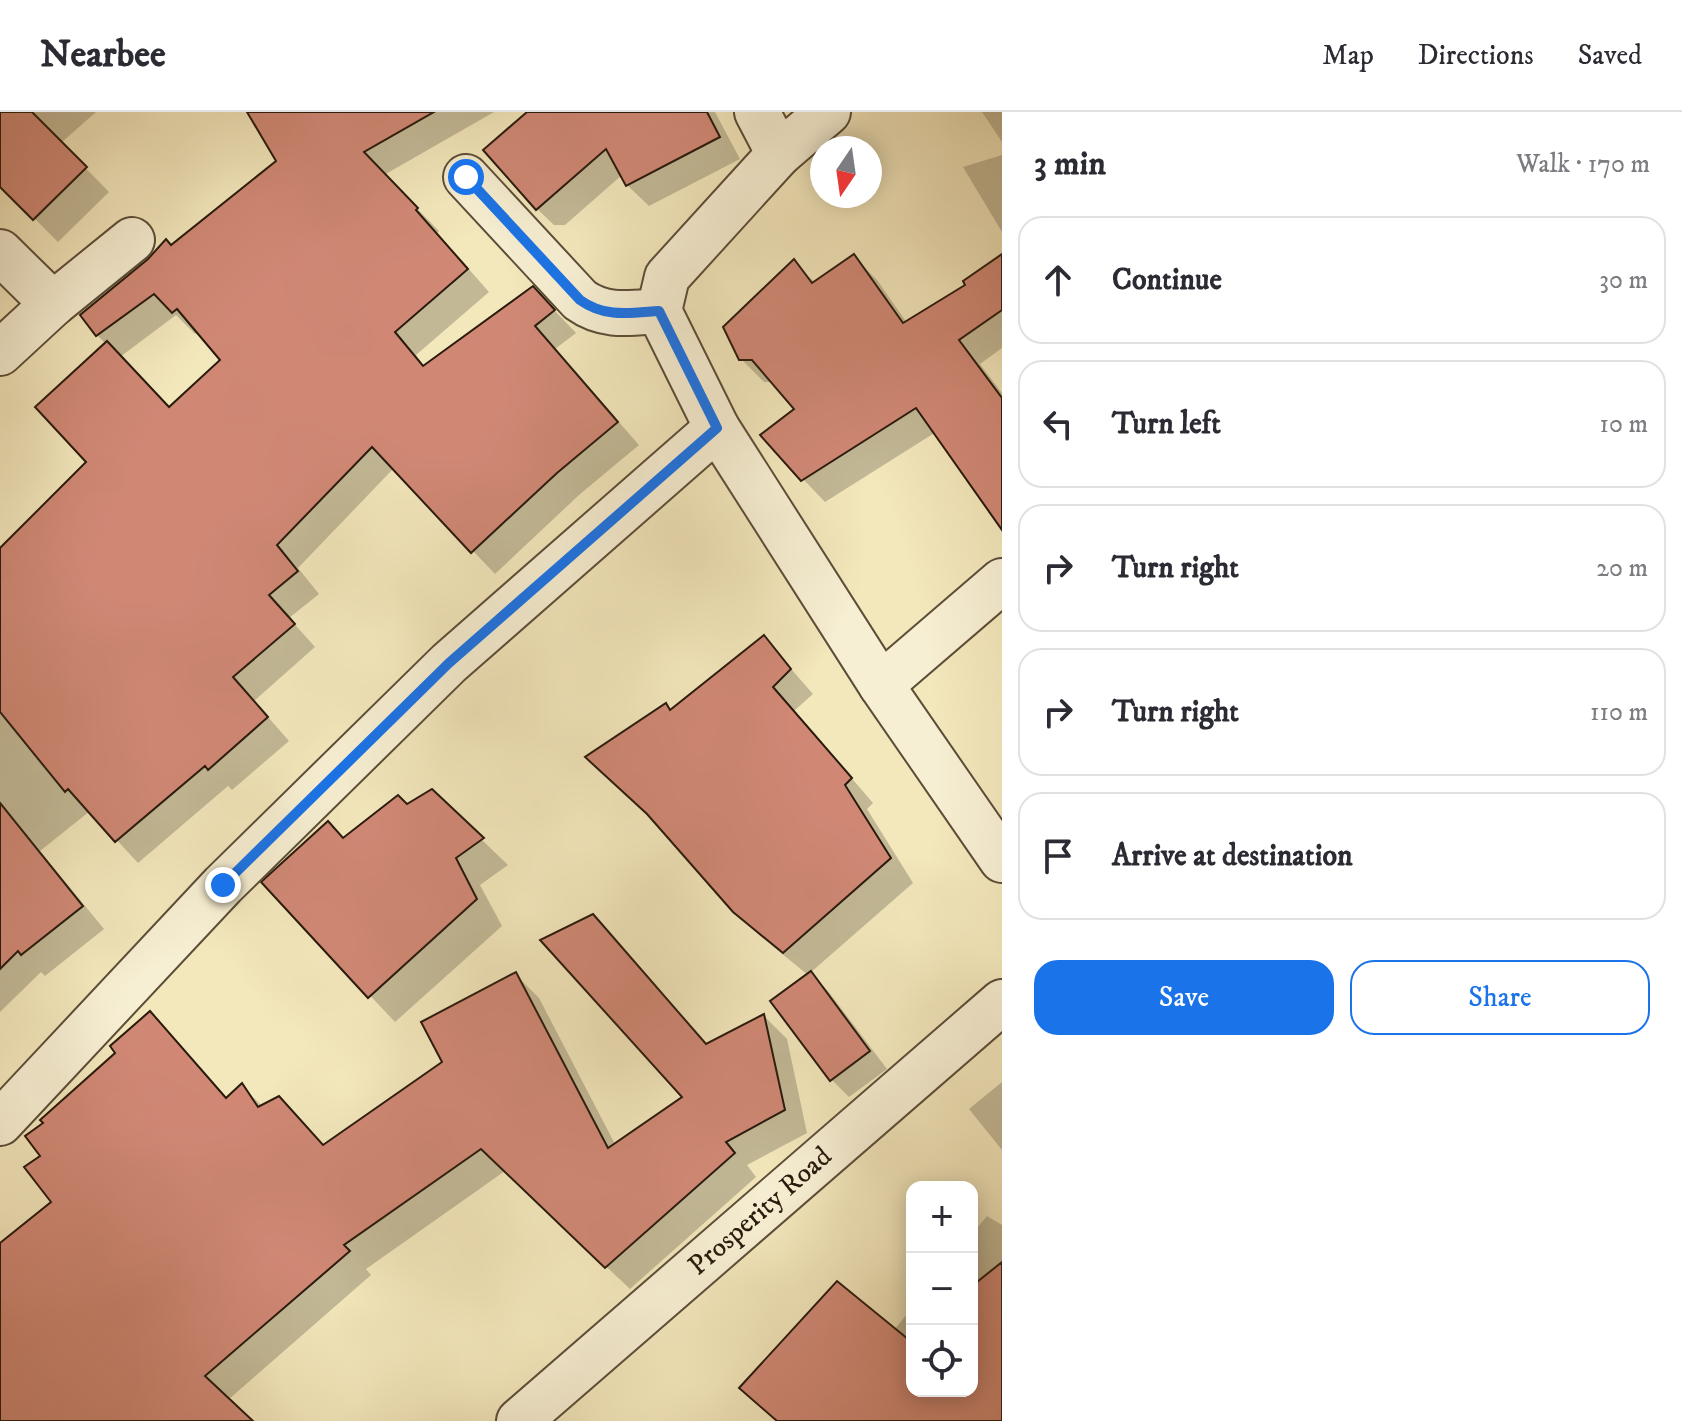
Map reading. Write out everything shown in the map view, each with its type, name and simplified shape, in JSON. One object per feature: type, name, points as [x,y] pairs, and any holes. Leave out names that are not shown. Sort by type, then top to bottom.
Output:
[{"type":"street","points":[[757,112],[779,154]]},
{"type":"street","points":[[828,112],[779,154],[667,277],[659,311],[717,428],[881,685],[1002,860]]},
{"type":"street","points":[[466,177],[580,300],[594,310],[609,314],[659,311]]},
{"type":"street","points":[[0,353],[53,304],[132,240]]},
{"type":"street","points":[[0,252],[53,304]]},
{"type":"street","points":[[0,1123],[223,885],[449,663],[717,428]]},
{"type":"street","points":[[881,685],[1002,581]]},
{"type":"street","name":"Prosperity Road","points":[[519,1421],[1002,1002]]},
{"type":"building","points":[[0,112],[32,112],[87,167],[33,220],[0,187]]},
{"type":"building","points":[[247,112],[434,112],[364,152],[418,208],[416,210],[468,269],[395,332],[423,366],[533,286],[555,310],[535,326],[618,422],[557,473],[471,553],[372,447],[277,545],[298,571],[269,595],[295,624],[233,677],[268,717],[208,770],[205,766],[115,842],[68,789],[65,792],[0,712],[0,548],[86,462],[35,407],[107,341],[169,407],[220,360],[177,309],[172,313],[154,294],[96,336],[80,315],[148,259],[166,239],[171,245],[276,161]]},
{"type":"building","points":[[527,112],[707,112],[720,137],[626,186],[606,149],[536,210],[483,150]]},
{"type":"building","points":[[854,254],[903,323],[965,285],[963,281],[1002,254],[1002,310],[959,340],[1002,398],[1002,530],[916,408],[801,481],[760,435],[794,409],[752,360],[739,360],[723,327],[794,259],[812,283]]},
{"type":"building","points":[[764,635],[791,669],[773,687],[852,778],[845,785],[891,858],[783,953],[733,912],[647,814],[585,757],[666,703],[670,710]]},
{"type":"building","points":[[432,789],[484,838],[456,858],[477,899],[368,998],[261,882],[328,821],[343,838],[398,795],[407,804]]},
{"type":"building","points":[[0,803],[83,906],[21,955],[18,951],[0,969]]},
{"type":"building","points":[[593,914],[706,1044],[764,1014],[785,1110],[726,1142],[735,1153],[605,1268],[481,1149],[344,1245],[350,1251],[205,1376],[253,1421],[0,1421],[0,1243],[51,1202],[24,1167],[40,1156],[25,1136],[43,1123],[40,1120],[115,1053],[110,1046],[150,1011],[226,1098],[242,1083],[258,1107],[279,1096],[323,1145],[442,1062],[421,1022],[516,972],[608,1148],[682,1097],[540,940]]},
{"type":"building","points":[[811,971],[870,1051],[830,1081],[770,1001]]},
{"type":"building","points":[[1002,1262],[1002,1421],[777,1421],[739,1388],[837,1281],[906,1337],[906,1397],[978,1397],[978,1281]]},
{"type":"route","points":[[223,885],[449,663],[717,428],[659,311],[609,314],[594,310],[580,300],[466,177]]}]
